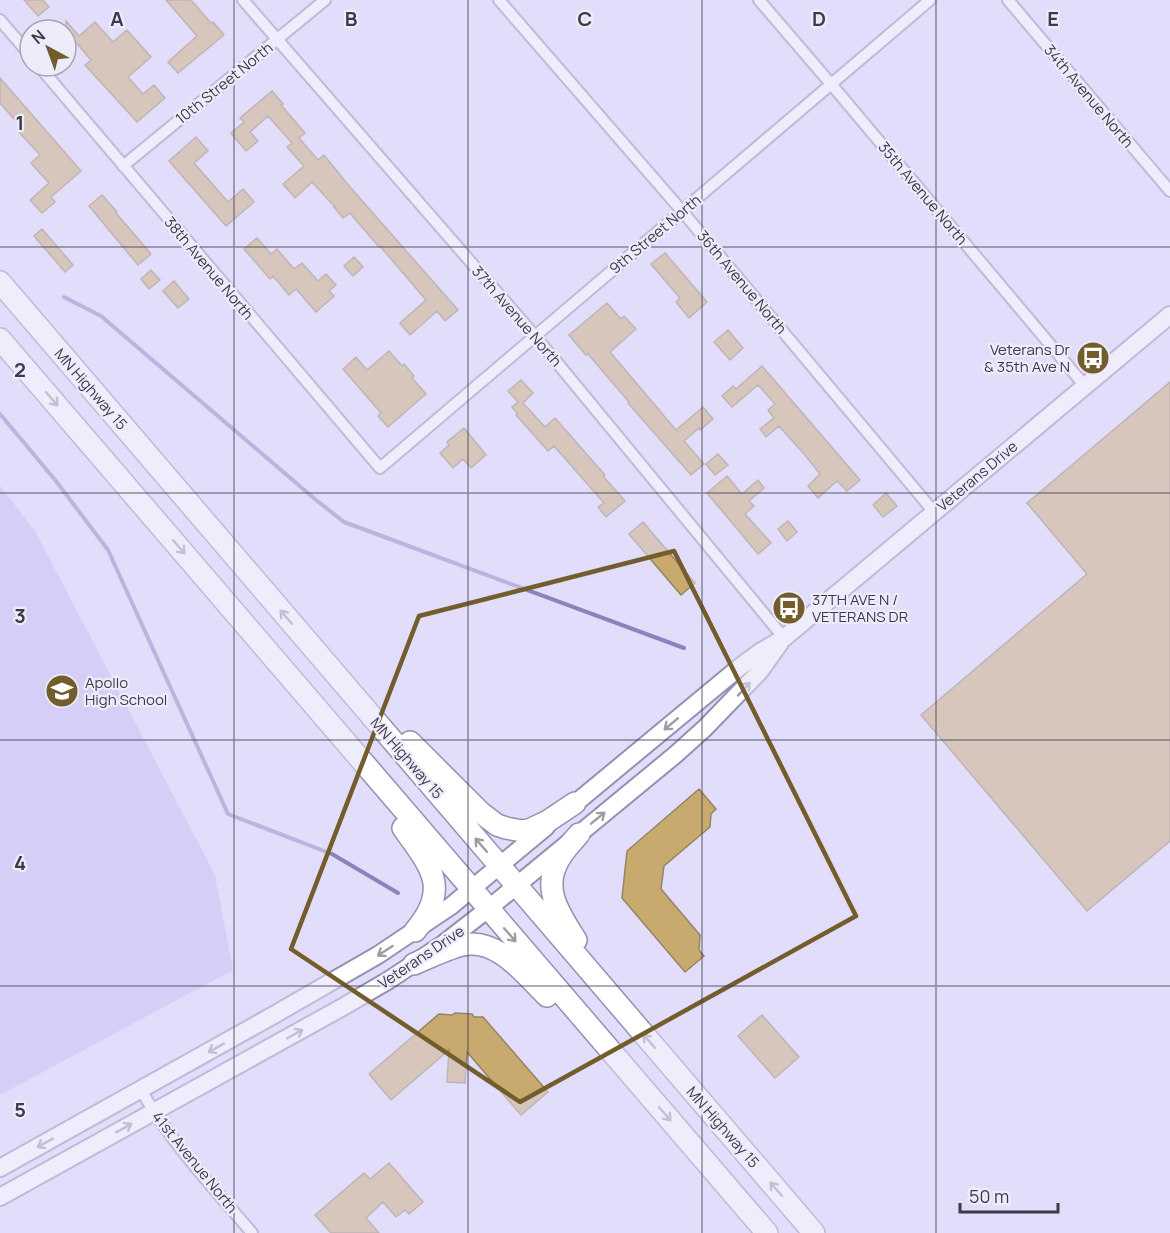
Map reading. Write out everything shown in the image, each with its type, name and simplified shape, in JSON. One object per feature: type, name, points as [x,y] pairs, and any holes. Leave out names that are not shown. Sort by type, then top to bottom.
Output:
[{"type":"highway","name":"MN Highway 15","points":[[0,282],[814,1233]]},
{"type":"highway","points":[[0,339],[767,1233]]},
{"type":"highway","points":[[316,652],[480,812],[497,825],[515,830],[529,830],[548,821],[575,803]]},
{"type":"highway","points":[[313,704],[410,837],[429,867],[434,880],[434,895],[427,916],[415,931]]},
{"type":"highway","points":[[579,834],[557,863],[551,885],[553,896],[563,919],[621,1008]]},
{"type":"highway","points":[[414,964],[461,945],[478,944],[493,949],[513,963],[642,1089]]},
{"type":"main road","name":"Veterans Drive","points":[[0,1168],[349,973],[415,931],[472,890],[741,666],[784,638],[1170,315]]},
{"type":"main road","name":"Veterans Drive","points":[[0,1197],[341,1008],[443,944],[675,755],[705,728],[760,671],[784,638]]},
{"type":"street","name":"37th Avenue North","points":[[243,0],[536,336],[784,638]]},
{"type":"street","name":"10th Street North","points":[[123,166],[325,0]]},
{"type":"street","name":"36th Avenue North","points":[[499,0],[682,211],[934,512]]},
{"type":"street","name":"35th Avenue North","points":[[759,0],[1085,386]]},
{"type":"street","name":"9th Street North","points":[[380,468],[930,0]]},
{"type":"street","name":"34th Avenue North","points":[[1008,0],[1170,191]]},
{"type":"street","points":[[0,20],[18,41]]},
{"type":"street","name":"38th Avenue North","points":[[49,78],[380,468]]},
{"type":"street","name":"41st Avenue North","points":[[141,1090],[153,1112],[177,1144],[252,1233]]},
{"type":"highlighted area","points":[[674,551],[856,916],[520,1102],[291,949],[419,616]]},
{"type":"shaded area","name":"Apollo High School","points":[[0,486],[35,531],[215,875],[233,970],[0,1095]]},
{"type":"building","points":[[24,0],[43,0],[49,7],[38,16]]},
{"type":"building","points":[[166,0],[191,0],[224,35],[178,73],[168,62],[197,36]]},
{"type":"building","points":[[95,22],[113,42],[127,30],[151,57],[128,77],[143,94],[154,85],[165,98],[137,122],[85,65],[91,60],[78,45],[78,35]]},
{"type":"building","points":[[0,78],[81,171],[51,197],[55,202],[42,213],[30,200],[49,183],[31,163],[40,155],[19,132],[23,129],[0,103]]},
{"type":"building","points":[[272,91],[305,133],[299,138],[318,160],[324,155],[458,310],[445,321],[437,311],[410,335],[400,323],[426,300],[350,213],[343,218],[312,182],[295,198],[283,184],[304,166],[287,147],[292,143],[268,116],[250,132],[258,141],[246,151],[231,133],[244,122],[240,118]]},
{"type":"building","points":[[196,137],[208,151],[194,163],[228,202],[243,189],[254,202],[226,226],[169,161]]},
{"type":"building","points":[[102,195],[151,254],[138,265],[89,206]]},
{"type":"building","points":[[42,229],[73,265],[65,272],[34,236]]},
{"type":"building","points":[[257,238],[271,254],[277,249],[294,269],[302,263],[318,281],[326,274],[336,285],[329,291],[334,296],[316,312],[296,289],[289,295],[273,276],[270,279],[244,249]]},
{"type":"building","points":[[665,253],[707,302],[689,318],[676,302],[680,298],[651,264]]},
{"type":"building","points":[[354,257],[363,267],[353,276],[344,266]]},
{"type":"building","points":[[151,270],[160,280],[149,289],[141,279]]},
{"type":"building","points":[[174,281],[189,299],[178,308],[163,291]]},
{"type":"building","points":[[607,303],[621,319],[624,316],[636,329],[610,352],[676,430],[703,407],[713,419],[684,441],[704,464],[691,475],[588,354],[586,355],[569,335]]},
{"type":"building","points":[[728,330],[743,348],[730,360],[714,342]]},
{"type":"building","points":[[389,351],[402,366],[404,364],[414,376],[412,378],[426,394],[388,427],[378,416],[381,413],[343,369],[356,357],[367,370]]},
{"type":"building","points":[[762,366],[860,480],[847,491],[837,481],[818,498],[808,486],[820,474],[805,455],[779,426],[766,437],[760,429],[774,418],[768,410],[775,404],[758,385],[732,407],[722,396],[733,386],[736,389]]},
{"type":"building","points":[[521,380],[533,393],[523,403],[545,427],[555,418],[625,501],[606,517],[598,507],[604,503],[554,446],[548,451],[516,415],[518,414],[512,407],[518,402],[508,391]]},
{"type":"building","points":[[1170,382],[1170,841],[1087,911],[921,715],[1087,574],[1027,503]]},
{"type":"building","points":[[464,428],[486,455],[471,468],[463,459],[453,468],[440,453],[449,445],[447,442]]},
{"type":"building","points":[[718,454],[728,465],[715,475],[706,464]]},
{"type":"building","points":[[727,476],[741,493],[758,480],[764,488],[749,501],[754,506],[745,514],[771,543],[758,554],[707,493]]},
{"type":"building","points":[[886,493],[897,506],[883,517],[873,505]]},
{"type":"building","points":[[788,521],[797,532],[787,541],[778,529]]},
{"type":"building","points":[[643,522],[695,583],[681,595],[629,534]]},
{"type":"building","points":[[699,789],[716,809],[711,814],[710,827],[664,866],[661,889],[700,935],[699,950],[704,956],[685,972],[622,898],[627,851]]},
{"type":"building","points":[[455,1013],[483,1017],[548,1092],[521,1115],[467,1052],[465,1083],[447,1082],[449,1050],[391,1100],[369,1074],[439,1014],[452,1015]]},
{"type":"building","points":[[762,1015],[799,1057],[775,1078],[738,1036]]},
{"type":"building","points":[[389,1163],[423,1202],[409,1214],[405,1210],[396,1217],[383,1202],[366,1218],[379,1233],[331,1233],[315,1215],[364,1173],[370,1179]]},
{"type":"waterway","points":[[64,297],[101,316],[344,522],[684,648]]},
{"type":"waterway","points":[[0,414],[56,481],[108,550],[228,814],[332,854],[398,893]]},
{"type":"place","name":"Veterans Dr & 35th Ave N","points":[[1093,358]]},
{"type":"place","name":"37TH AVE N / VETERANS DR","points":[[789,608]]},
{"type":"place","name":"Apollo High School","points":[[62,691]]}]
